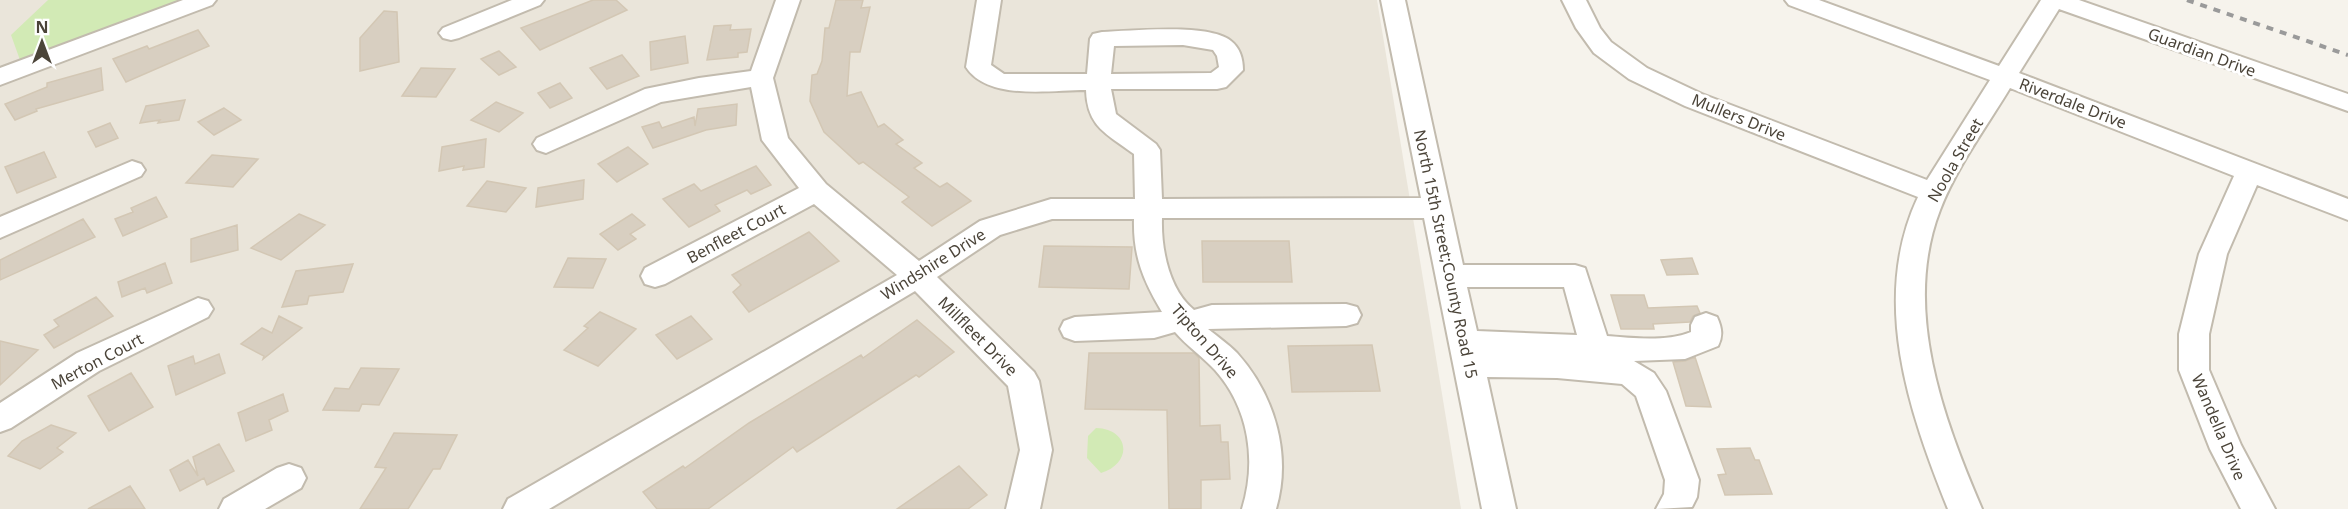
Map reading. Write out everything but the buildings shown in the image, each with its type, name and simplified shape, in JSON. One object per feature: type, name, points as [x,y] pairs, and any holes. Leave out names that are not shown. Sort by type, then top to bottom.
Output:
[{"type":"street","points":[[0,77],[204,0]]},
{"type":"street","points":[[452,33],[532,0]]},
{"type":"street","points":[[546,144],[654,95],[699,86],[761,78],[788,0]]},
{"type":"street","points":[[989,0],[978,67],[989,77],[1001,82],[1100,82],[1217,81],[1231,70],[1230,56],[1221,44],[1203,38],[1102,39],[1100,82]]},
{"type":"street","name":"North 15th Street;County Road 15","points":[[1393,0],[1499,509]]},
{"type":"street","name":"Mullers Drive","points":[[1574,0],[1594,38],[1608,54],[1633,70],[1708,105],[1934,193]]},
{"type":"street","name":"Riverdale Drive","points":[[1797,0],[2004,76],[2348,210]]},
{"type":"street","name":"Noola Street","points":[[1965,509],[1927,414],[1912,343],[1911,288],[1919,230],[1934,193],[2004,76],[2055,0]]},
{"type":"street","name":"Guardian Drive","points":[[2055,0],[2348,103]]},
{"type":"street","name":"Millfleet Drive","points":[[761,78],[775,140],[816,191],[918,276],[1023,381],[1036,450],[1023,509]]},
{"type":"street","name":"Tipton Drive","points":[[1100,82],[1099,107],[1106,121],[1147,150],[1151,169],[1146,207],[1150,257],[1166,295],[1185,321],[1230,366],[1254,403],[1266,443],[1267,491],[1259,509]]},
{"type":"street","points":[[0,228],[132,170]]},
{"type":"street","name":"Wandella Drive","points":[[2249,171],[2213,254],[2194,334],[2194,370],[2226,449],[2258,509]]},
{"type":"street","name":"Benfleet Court","points":[[655,276],[816,191]]},
{"type":"street","name":"Windshire Drive","points":[[520,509],[918,276],[990,228],[1051,209],[1437,208]]},
{"type":"street","points":[[1451,276],[1575,276],[1592,334],[1593,347]]},
{"type":"street","name":"Merton Court","points":[[0,418],[88,362],[198,309]]},
{"type":"street","points":[[1075,329],[1154,326],[1212,316],[1346,315]]},
{"type":"street","points":[[1467,353],[1593,347],[1647,350],[1685,347],[1707,338],[1706,325]]},
{"type":"street","points":[[1467,353],[1629,372],[1643,382],[1650,391],[1682,480],[1680,497],[1673,509]]},
{"type":"street","points":[[236,509],[289,478]]},
{"type":"shaded area","points":[[0,0],[1377,0],[1461,509],[0,509]]},
{"type":"green space","points":[[48,0],[183,0],[20,60],[11,35]]},
{"type":"green space","points":[[1096,428],[1116,434],[1123,447],[1118,462],[1101,473],[1087,458],[1088,436]]},
{"type":"railway","points":[[2187,0],[2348,55]]}]
